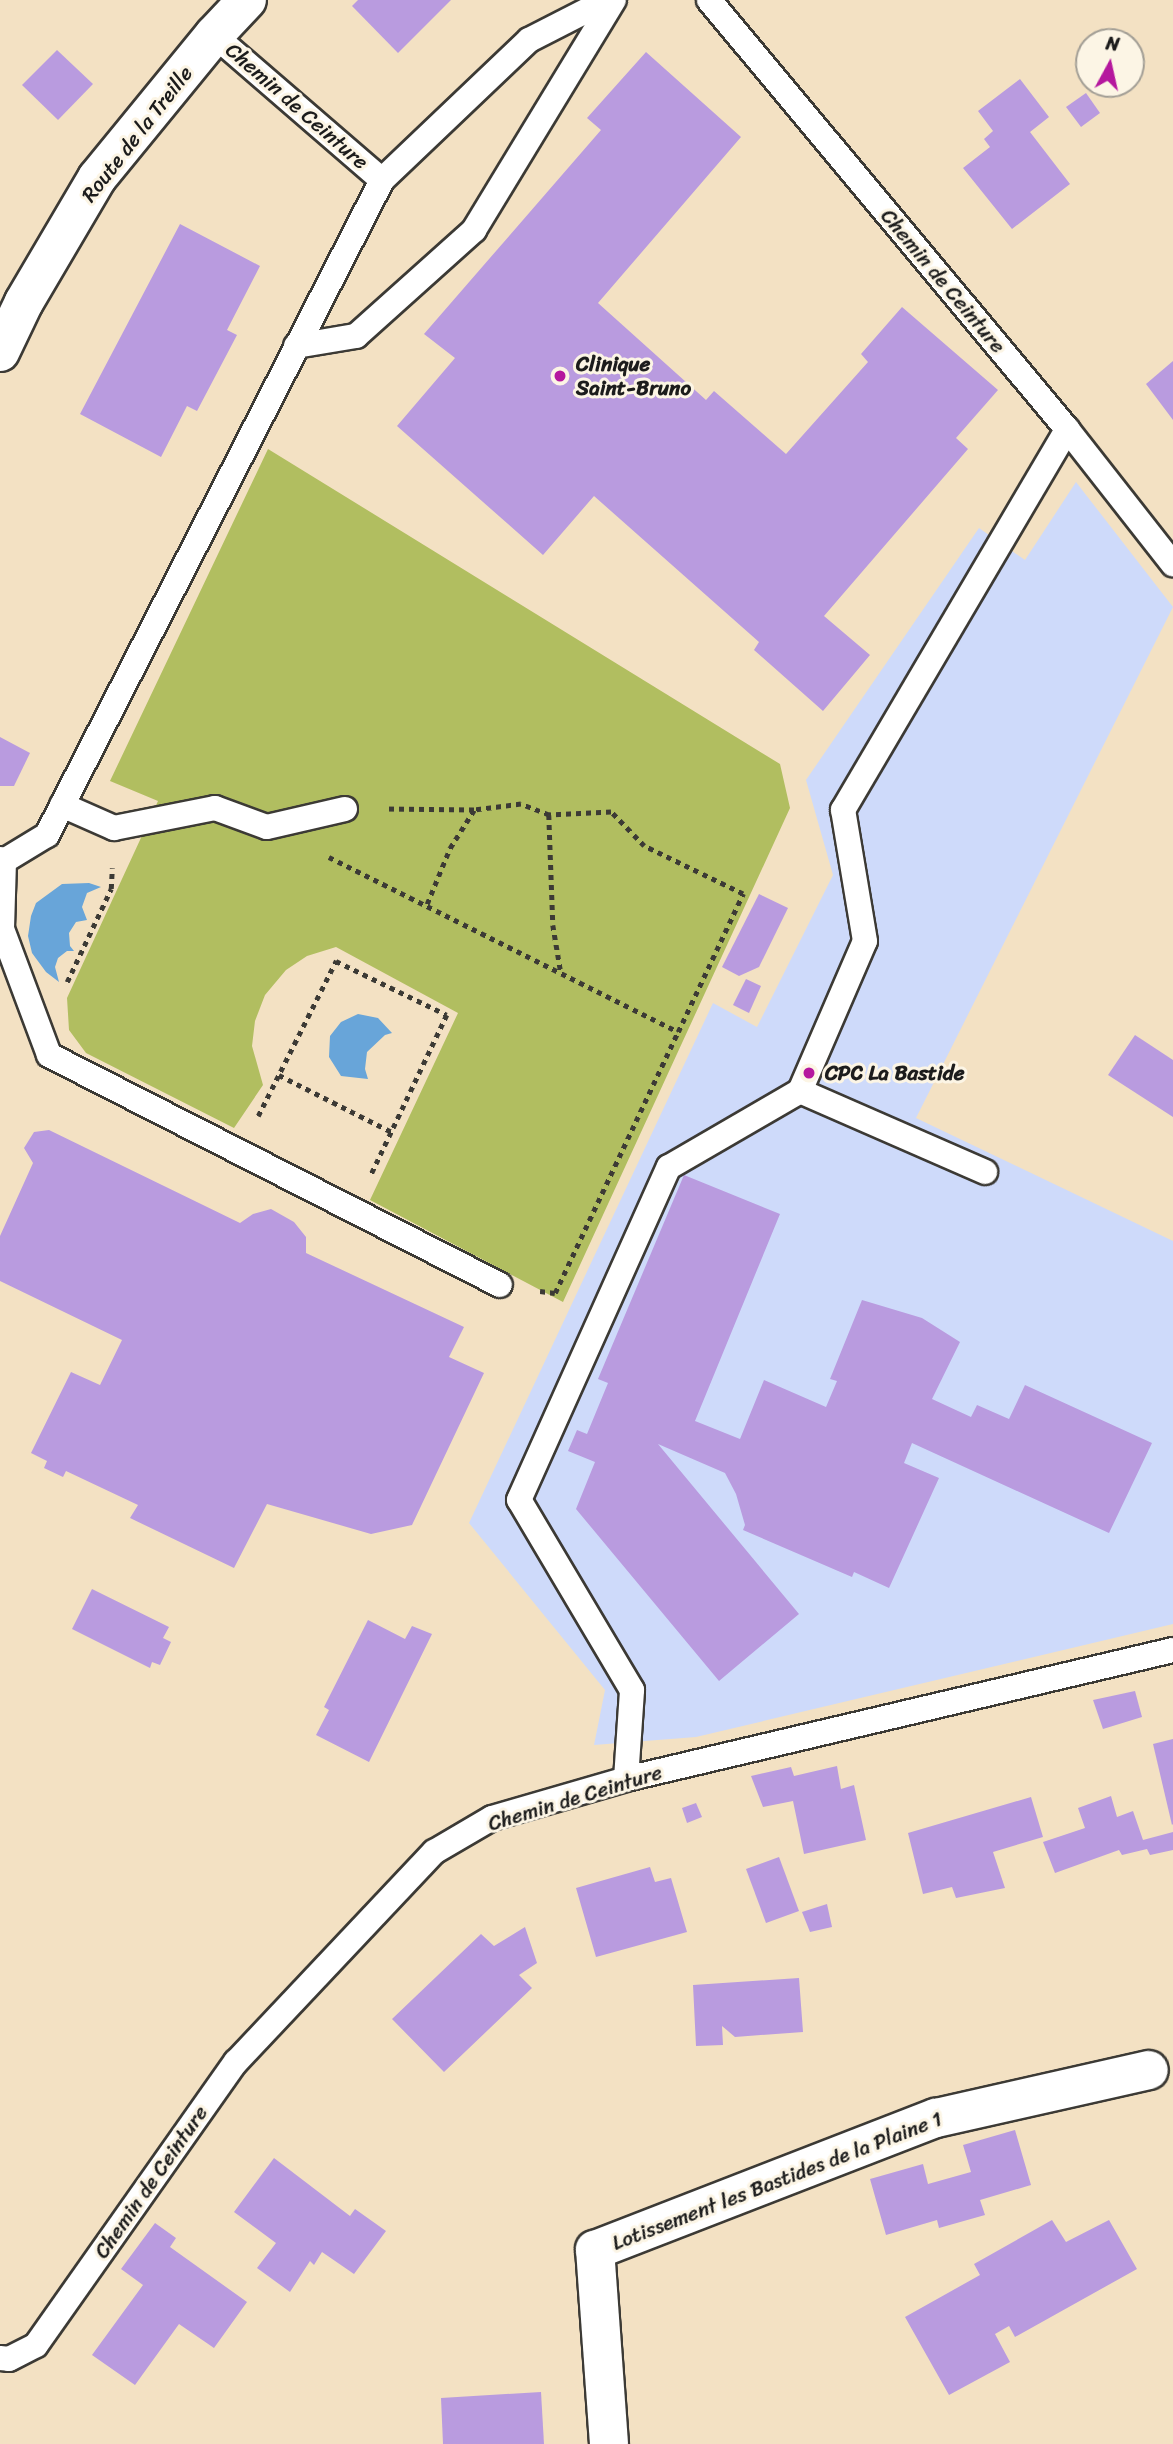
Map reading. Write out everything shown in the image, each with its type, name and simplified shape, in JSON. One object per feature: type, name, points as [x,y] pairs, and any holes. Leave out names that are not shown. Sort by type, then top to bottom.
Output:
[{"type":"street","name":"Route de la Treille","points":[[0,352],[24,302],[97,178],[247,0]]},
{"type":"street","name":"Lotissement les Bastides de la Plaine 1","points":[[609,2444],[595,2250],[936,2118],[1149,2070]]},
{"type":"lane","name":"Chemin de Ceinture","points":[[215,35],[382,180],[529,40],[607,0]]},
{"type":"lane","points":[[296,346],[356,336],[474,230],[614,0]]},
{"type":"lane","name":"Chemin de Ceinture","points":[[709,0],[1067,429],[1173,564]]},
{"type":"lane","points":[[382,180],[47,835],[2,860],[2,929],[50,1055],[500,1285]]},
{"type":"lane","points":[[626,1779],[632,1690],[519,1500],[669,1167],[800,1091],[865,941],[843,810],[1067,429]]},
{"type":"lane","points":[[62,805],[114,828],[215,808],[267,827],[345,809]]},
{"type":"lane","points":[[800,1091],[985,1172]]},
{"type":"lane","name":"Chemin de Ceinture","points":[[0,2358],[9,2359],[36,2345],[236,2062],[434,1852],[492,1818],[626,1779],[1173,1650]]},
{"type":"path","points":[[345,809],[474,810],[520,804],[550,815],[611,812],[644,846],[743,894],[555,1293],[500,1285]]},
{"type":"path","points":[[427,904],[450,848],[474,810]]},
{"type":"path","points":[[550,815],[553,925],[561,972]]},
{"type":"path","points":[[267,827],[427,904],[678,1032]]},
{"type":"path","points":[[42,1036],[111,889],[114,828]]},
{"type":"path","points":[[240,1152],[336,961],[447,1015],[355,1211]]},
{"type":"path","points":[[279,1075],[392,1132]]},
{"type":"shaded area","name":"CPC La Bastide","points":[[1076,482],[1173,607],[916,1118],[1173,1241],[1173,1624],[696,1737],[594,1745],[605,1690],[469,1523],[713,1003],[757,1027],[833,875],[806,780],[979,528],[1025,560]]},
{"type":"green space","points":[[268,449],[780,764],[790,808],[563,1302],[370,1200],[458,1013],[336,947],[307,956],[286,970],[265,995],[255,1021],[252,1046],[263,1085],[234,1128],[86,1053],[69,1030],[67,998],[158,801],[110,781]]},
{"type":"water","points":[[89,883],[101,887],[87,893],[82,907],[87,920],[76,922],[69,933],[70,946],[74,951],[67,951],[58,958],[55,967],[59,982],[46,972],[32,953],[28,936],[31,916],[36,903],[62,884]]},
{"type":"water","points":[[358,1014],[378,1018],[392,1033],[385,1035],[367,1052],[365,1069],[368,1079],[341,1076],[329,1057],[330,1036],[341,1022]]},
{"type":"building","points":[[358,0],[451,0],[398,53],[352,6]]},
{"type":"building","points":[[57,50],[93,84],[58,120],[22,85]]},
{"type":"building","name":"Clinique Saint-Bruno","points":[[646,52],[741,137],[598,303],[706,400],[714,391],[786,454],[868,362],[861,354],[902,307],[998,390],[956,438],[968,449],[824,616],[870,655],[823,711],[754,650],[759,642],[594,496],[543,555],[397,426],[455,358],[424,334],[601,130],[587,118]]},
{"type":"building","points":[[1020,79],[1049,117],[1030,132],[1070,184],[1012,229],[963,168],[990,147],[984,139],[993,131],[978,111]]},
{"type":"building","points":[[1079,98],[1090,98],[1100,113],[1081,127],[1066,107]]},
{"type":"building","points":[[180,224],[260,266],[227,330],[237,335],[197,411],[187,406],[161,457],[80,414]]},
{"type":"building","points":[[1173,361],[1173,420],[1146,384]]},
{"type":"building","points":[[0,737],[30,753],[14,786],[0,786]]},
{"type":"building","points":[[759,894],[788,908],[759,967],[739,976],[722,967]]},
{"type":"building","points":[[746,979],[761,986],[749,1013],[733,1005]]},
{"type":"building","points":[[1135,1035],[1173,1060],[1173,1117],[1108,1075]]},
{"type":"building","points":[[49,1130],[240,1223],[253,1214],[271,1209],[294,1222],[306,1237],[306,1253],[464,1327],[449,1357],[484,1373],[412,1525],[371,1534],[267,1504],[234,1568],[130,1518],[138,1505],[66,1471],[63,1477],[44,1468],[47,1461],[31,1453],[71,1372],[100,1385],[122,1340],[0,1281],[0,1236],[33,1163],[24,1148],[34,1132]]},
{"type":"building","points":[[684,1175],[780,1214],[695,1421],[740,1439],[764,1380],[826,1407],[837,1381],[830,1379],[862,1300],[922,1318],[960,1342],[932,1399],[971,1417],[977,1405],[1009,1419],[1025,1385],[1152,1443],[1109,1533],[912,1443],[904,1463],[939,1478],[889,1588],[854,1572],[852,1577],[743,1530],[745,1525],[736,1494],[725,1473],[658,1444],[799,1614],[719,1681],[576,1509],[595,1462],[568,1451],[577,1430],[587,1434],[608,1383],[598,1379]]},
{"type":"building","points":[[92,1589],[169,1627],[163,1638],[171,1642],[160,1665],[152,1662],[150,1668],[72,1629]]},
{"type":"building","points":[[368,1620],[405,1639],[412,1626],[432,1634],[369,1762],[316,1735],[329,1710],[324,1707]]},
{"type":"building","points":[[1135,1691],[1142,1717],[1103,1729],[1093,1700]]},
{"type":"building","points":[[1173,1739],[1173,1824],[1172,1825],[1153,1744]]},
{"type":"building","points":[[837,1766],[841,1789],[854,1785],[866,1840],[804,1854],[793,1801],[763,1807],[751,1776],[791,1767],[794,1776]]},
{"type":"building","points":[[1111,1796],[1117,1817],[1133,1811],[1143,1840],[1173,1832],[1173,1850],[1150,1855],[1147,1849],[1122,1855],[1119,1850],[1055,1873],[1043,1842],[1085,1828],[1078,1808]]},
{"type":"building","points":[[1031,1797],[1043,1837],[993,1852],[1005,1888],[956,1898],[952,1887],[923,1894],[908,1833]]},
{"type":"building","points":[[696,1803],[702,1817],[687,1823],[682,1808]]},
{"type":"building","points":[[779,1857],[799,1911],[766,1923],[746,1869]]},
{"type":"building","points":[[650,1867],[655,1882],[671,1878],[687,1932],[596,1957],[576,1888]]},
{"type":"building","points":[[827,1904],[832,1927],[810,1932],[802,1912]]},
{"type":"building","points":[[525,1927],[537,1963],[519,1975],[532,1988],[444,2072],[392,2019],[481,1934],[494,1946]]},
{"type":"building","points":[[799,1978],[803,2032],[735,2037],[722,2026],[723,2045],[696,2046],[693,1985]]},
{"type":"building","points":[[1015,2130],[1031,2185],[980,2200],[985,2215],[939,2228],[937,2220],[886,2235],[870,2179],[923,2164],[928,2184],[971,2172],[963,2145]]},
{"type":"building","points":[[274,2158],[350,2216],[355,2209],[386,2231],[354,2274],[322,2252],[314,2265],[310,2261],[290,2292],[257,2268],[276,2243],[234,2212]]},
{"type":"building","points":[[1052,2220],[1066,2242],[1109,2220],[1137,2269],[1015,2337],[1009,2326],[995,2334],[1010,2362],[949,2395],[905,2317],[980,2275],[974,2264]]},
{"type":"building","points":[[155,2223],[176,2238],[170,2247],[247,2302],[214,2348],[179,2324],[135,2385],[92,2355],[143,2285],[121,2269]]},
{"type":"building","points":[[541,2392],[544,2444],[443,2444],[441,2398]]},
{"type":"place","name":"Clinique Saint-Bruno","points":[[560,376]]},
{"type":"place","name":"CPC La Bastide","points":[[809,1073]]}]
